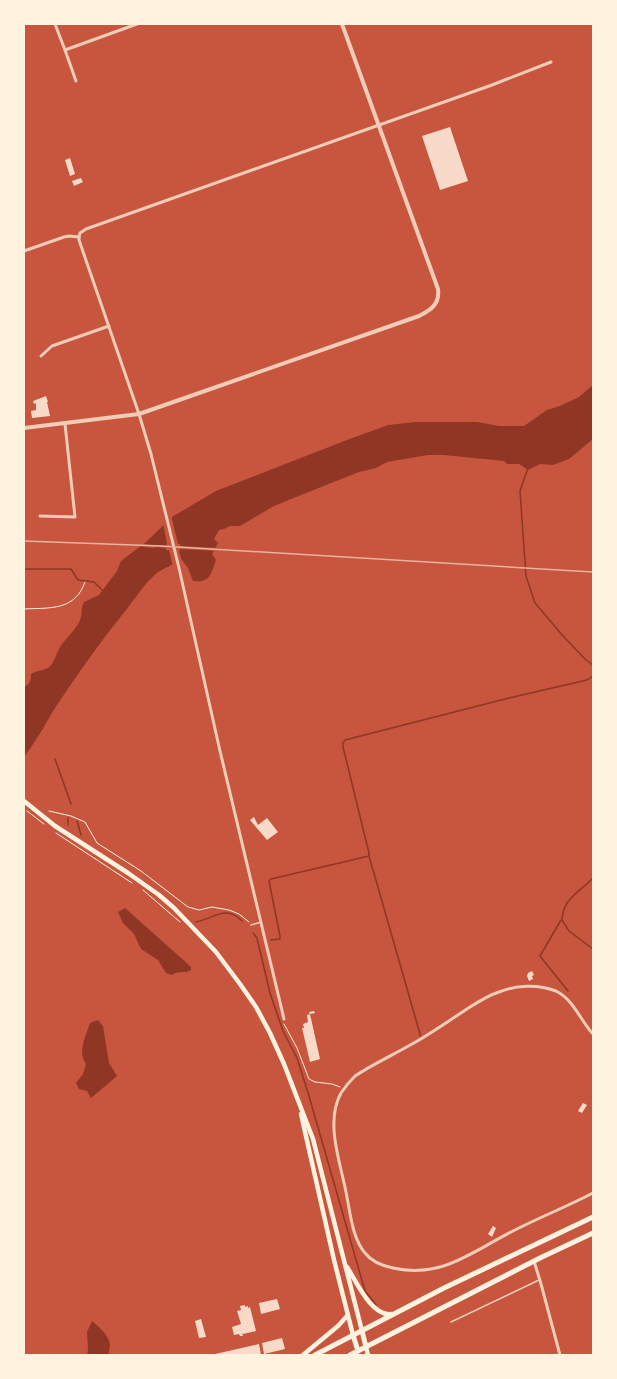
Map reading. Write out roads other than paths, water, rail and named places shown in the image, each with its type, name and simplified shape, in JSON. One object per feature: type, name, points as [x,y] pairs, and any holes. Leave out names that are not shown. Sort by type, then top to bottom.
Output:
[{"type":"main road","points":[[24,801],[67,835],[145,884],[174,908],[202,937],[231,972],[256,1007],[284,1064],[315,1148],[368,1355]]},
{"type":"main road","points":[[298,1103],[358,1353]]},
{"type":"main road","points":[[315,1355],[393,1314],[530,1246],[593,1217]]},
{"type":"main road","points":[[350,1355],[358,1353],[366,1347],[534,1261],[593,1233]]},
{"type":"main road","points":[[344,1262],[366,1298],[374,1308],[384,1314],[393,1314]]},
{"type":"main road","points":[[303,1355],[338,1326],[348,1315]]},
{"type":"street","points":[[56,24],[76,81]]},
{"type":"street","points":[[65,50],[137,24]]},
{"type":"street","points":[[24,428],[140,414],[419,316],[430,310],[435,305],[438,299],[438,289],[342,24]]},
{"type":"street","points":[[284,1019],[151,454],[140,414],[79,240],[80,233],[86,229],[486,87],[551,62]]},
{"type":"street","points":[[24,251],[64,237],[79,237]]},
{"type":"street","points":[[41,356],[52,346],[109,326]]},
{"type":"street","points":[[40,516],[75,517],[65,424]]},
{"type":"street","points":[[593,1034],[575,1007],[556,991],[528,986],[498,992],[481,1000],[412,1044],[352,1079],[344,1088],[336,1106],[334,1118],[334,1127],[358,1243],[372,1260],[387,1267],[424,1271],[448,1265],[478,1251],[509,1233],[593,1193]]},
{"type":"street","points":[[534,1261],[560,1355]]},
{"type":"lane","points":[[251,925],[260,922]]},
{"type":"lane","points":[[451,1322],[540,1280]]},
{"type":"waterway","points":[[528,468],[520,491],[526,576],[535,603],[563,636],[586,660],[593,665]]},
{"type":"waterway","points":[[24,569],[71,569],[78,580],[94,582],[103,591]]},
{"type":"waterway","points":[[271,940],[280,939],[269,881],[271,879],[369,856],[343,747],[345,740],[509,698],[587,680],[593,676]]},
{"type":"waterway","points":[[55,759],[71,804]]},
{"type":"waterway","points":[[68,818],[68,825]]},
{"type":"waterway","points":[[77,821],[81,835]]},
{"type":"waterway","points":[[369,856],[420,1036]]},
{"type":"waterway","points":[[593,878],[573,896],[565,906],[562,920],[569,931],[593,949]]},
{"type":"waterway","points":[[196,922],[225,913],[236,916],[242,921]]},
{"type":"waterway","points":[[561,920],[540,956],[568,991]]},
{"type":"waterway","points":[[253,933],[257,938],[270,993],[283,1031],[297,1058],[309,1096],[365,1291],[376,1305]]},
{"type":"railway","points":[[24,541],[161,546],[593,572]]}]
